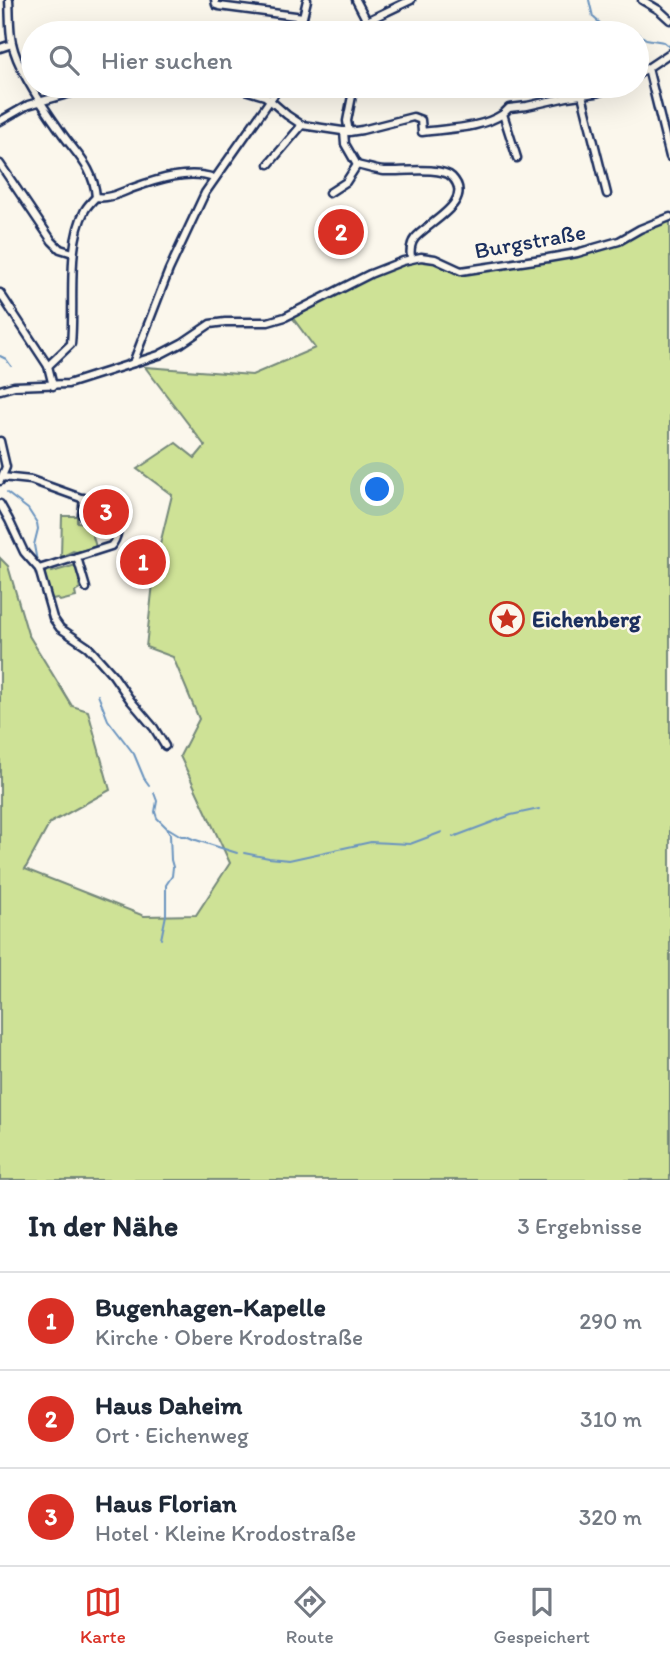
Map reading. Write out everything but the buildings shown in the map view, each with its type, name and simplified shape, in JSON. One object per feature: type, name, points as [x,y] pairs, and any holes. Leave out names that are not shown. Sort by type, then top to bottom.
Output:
[{"type":"street","points":[[9,0],[12,44],[21,67]]},
{"type":"street","points":[[215,0],[219,6],[303,17],[307,0]]},
{"type":"street","points":[[356,0],[367,21],[411,0]]},
{"type":"street","points":[[642,0],[670,20]]},
{"type":"street","points":[[0,48],[12,44]]},
{"type":"street","points":[[649,67],[670,53]]},
{"type":"street","points":[[649,72],[670,157]]},
{"type":"street","points":[[38,98],[86,164],[95,183],[96,197],[86,209],[78,230],[74,253],[71,344],[48,366]]},
{"type":"street","points":[[0,121],[19,109],[51,98]]},
{"type":"street","points":[[0,390],[14,386],[68,384],[170,349],[210,324],[268,322],[285,317],[370,274],[411,258],[411,247],[416,236],[454,205],[458,192],[454,179],[444,172],[380,171],[357,165],[345,144],[352,98]]},
{"type":"street","points":[[133,363],[169,270],[205,193],[269,99],[302,125],[347,132],[413,117],[421,120],[422,132],[492,121],[509,108],[565,98]]},
{"type":"street","points":[[583,98],[607,194]]},
{"type":"street","points":[[503,114],[517,158]]},
{"type":"street","points":[[269,164],[302,125]]},
{"type":"street","points":[[0,164],[52,241],[60,249],[74,253]]},
{"type":"street","points":[[329,193],[351,177],[357,165]]},
{"type":"street","points":[[96,197],[106,198],[172,177],[193,174],[214,178]]},
{"type":"street","name":"Burgstraße","points":[[411,258],[435,259],[461,271],[548,258],[619,241],[670,217]]},
{"type":"street","points":[[0,293],[48,366],[53,386]]},
{"type":"street","points":[[0,441],[6,467],[1,479],[31,480],[84,498],[119,503],[116,541],[111,546],[38,569]]},
{"type":"street","points":[[82,515],[84,498]]},
{"type":"street","points":[[0,504],[21,547],[38,569],[53,618],[60,628],[89,647],[154,728],[165,746]]},
{"type":"street","points":[[77,557],[86,588]]},
{"type":"green space","points":[[670,221],[670,1180],[0,1180],[0,558],[8,566],[28,634],[72,706],[88,711],[110,790],[50,823],[25,869],[144,916],[196,915],[230,863],[180,756],[199,719],[173,657],[146,647],[155,565],[172,495],[137,469],[176,443],[195,458],[205,446],[145,367],[252,375],[315,348],[292,317],[398,263],[434,261],[458,272],[487,269],[616,239]]},
{"type":"green space","points":[[62,516],[77,516],[77,522],[89,523],[96,547],[73,551],[61,557]]},
{"type":"green space","points":[[76,565],[82,580],[80,589],[75,592],[76,597],[60,601],[57,598],[52,599],[43,570],[50,567],[52,572]]},
{"type":"waterway","points":[[589,0],[593,17],[598,21]]},
{"type":"waterway","points":[[649,40],[664,42],[670,47]]},
{"type":"waterway","points":[[0,356],[11,366]]},
{"type":"waterway","points":[[7,493],[28,509],[37,523],[34,545],[37,562]]},
{"type":"waterway","points":[[98,695],[108,720],[134,754],[149,785]]},
{"type":"waterway","points":[[154,793],[157,818],[170,834],[173,867],[172,876],[166,885],[166,915],[161,939]]},
{"type":"waterway","points":[[453,837],[511,815],[539,809]]},
{"type":"waterway","points":[[168,828],[195,840]]},
{"type":"waterway","points":[[244,853],[289,860],[371,842],[410,844],[442,832]]},
{"type":"waterway","points":[[196,840],[237,853]]},
{"type":"place","name":"Haus Daheim","points":[[341,232]]},
{"type":"place","name":"Haus Florian","points":[[106,512]]},
{"type":"place","name":"Bugenhagen-Kapelle","points":[[143,562]]},
{"type":"place","name":"Eichenberg","points":[[507,619]]}]
